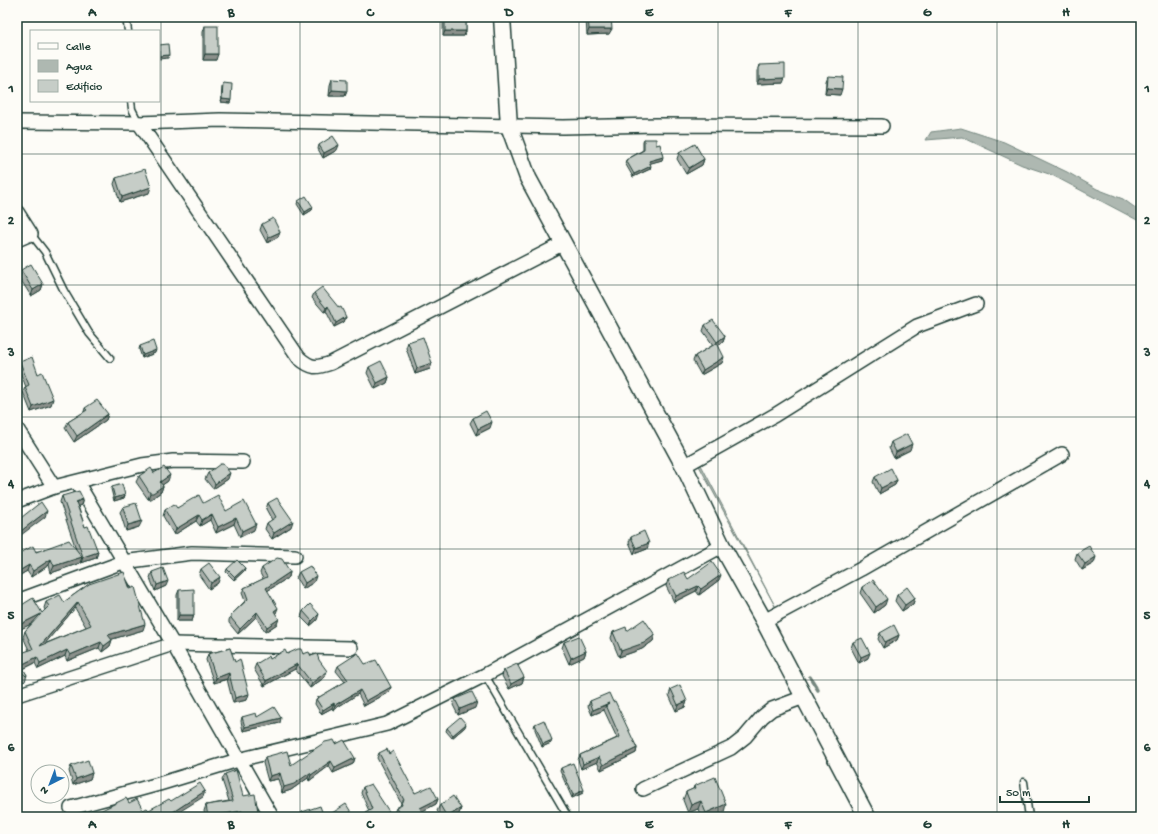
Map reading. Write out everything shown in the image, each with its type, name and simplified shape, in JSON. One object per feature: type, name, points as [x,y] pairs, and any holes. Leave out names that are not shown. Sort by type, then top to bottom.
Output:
[{"type":"street","points":[[502,17],[508,126],[528,178],[684,466],[722,546],[764,620],[867,817]]},
{"type":"street","points":[[17,122],[139,123],[220,120],[508,126],[882,126]]},
{"type":"street","points":[[139,123],[299,358],[308,365],[318,368],[331,363],[564,243]]},
{"type":"street","points":[[17,212],[31,234],[17,240]]},
{"type":"street","points":[[684,466],[776,415],[918,326],[976,304]]},
{"type":"street","points":[[17,429],[54,487]]},
{"type":"street","points":[[764,620],[861,569],[1062,454]]},
{"type":"street","points":[[17,501],[54,487],[142,465],[173,461],[244,462]]},
{"type":"street","points":[[77,482],[123,562],[173,644],[272,817]]},
{"type":"street","points":[[71,808],[159,784],[238,760],[387,724],[485,675],[722,546]]},
{"type":"street","points":[[17,601],[123,562],[192,553],[294,556]]},
{"type":"street","points":[[17,695],[173,644],[351,648]]},
{"type":"street","points":[[643,789],[731,748],[745,737],[762,717],[772,709],[804,697]]},
{"type":"lane","points":[[126,17],[128,30]]},
{"type":"lane","points":[[131,102],[132,109],[139,123]]},
{"type":"lane","points":[[31,234],[45,252],[64,291],[89,333],[110,358]]},
{"type":"lane","points":[[485,675],[568,817]]},
{"type":"lane","points":[[1024,782],[1028,817]]},
{"type":"water","points":[[961,128],[1004,142],[1067,172],[1097,189],[1123,199],[1141,212],[1141,222],[1052,175],[1022,165],[962,137],[926,140],[931,132]]},
{"type":"water","points":[[700,463],[775,606],[698,464]]},
{"type":"building","points":[[445,17],[466,17],[466,31],[445,31]]},
{"type":"building","points":[[588,17],[611,17],[612,29],[589,29]]},
{"type":"building","points":[[205,26],[218,26],[218,54],[205,54]]},
{"type":"building","points":[[168,44],[169,55],[160,56],[160,45]]},
{"type":"building","points":[[785,64],[785,78],[759,79],[759,65]]},
{"type":"building","points":[[828,76],[843,77],[842,89],[827,88]]},
{"type":"building","points":[[332,79],[347,80],[347,91],[332,90]]},
{"type":"building","points":[[223,83],[232,84],[231,100],[222,99]]},
{"type":"building","points":[[333,136],[339,145],[324,153],[319,145]]},
{"type":"building","points":[[644,139],[656,139],[656,145],[660,144],[663,157],[649,161],[651,166],[634,174],[626,160],[644,150]]},
{"type":"building","points":[[695,144],[704,159],[689,168],[679,153]]},
{"type":"building","points":[[145,169],[151,187],[122,197],[116,178]]},
{"type":"building","points":[[306,196],[313,207],[305,212],[298,201]]},
{"type":"building","points":[[273,218],[280,232],[269,237],[262,224]]},
{"type":"building","points":[[31,264],[43,284],[33,290],[21,270]]},
{"type":"building","points":[[17,268],[21,274],[17,276]]},
{"type":"building","points":[[322,287],[339,308],[341,307],[346,317],[336,323],[328,306],[326,308],[314,293]]},
{"type":"building","points":[[713,320],[725,336],[717,342],[705,325]]},
{"type":"building","points":[[423,337],[432,363],[417,368],[408,342]]},
{"type":"building","points":[[153,341],[156,350],[143,355],[140,346]]},
{"type":"building","points":[[717,343],[724,357],[703,370],[695,356]]},
{"type":"building","points":[[32,357],[38,374],[42,372],[53,399],[33,407],[25,387],[29,385],[20,362]]},
{"type":"building","points":[[381,361],[389,377],[377,383],[369,367]]},
{"type":"building","points":[[97,400],[108,414],[77,436],[68,422],[87,410],[85,408]]},
{"type":"building","points":[[486,411],[492,422],[478,429],[473,418]]},
{"type":"building","points":[[907,434],[912,444],[896,452],[891,442]]},
{"type":"building","points":[[220,464],[223,464],[230,473],[215,484],[208,473]]},
{"type":"building","points":[[164,467],[170,475],[160,482],[163,486],[153,493],[150,493],[139,476],[151,468],[154,473]]},
{"type":"building","points":[[891,468],[897,480],[881,488],[875,477]]},
{"type":"building","points":[[122,484],[125,495],[115,498],[112,487]]},
{"type":"building","points":[[79,491],[83,499],[76,502],[85,527],[88,526],[98,552],[83,557],[62,496]]},
{"type":"building","points":[[199,495],[203,503],[218,495],[226,511],[244,501],[256,524],[242,531],[236,518],[218,527],[212,514],[202,520],[199,515],[176,529],[165,510],[174,504],[177,508]]},
{"type":"building","points":[[277,498],[293,521],[274,533],[267,523],[276,517],[268,503]]},
{"type":"building","points":[[41,502],[47,511],[17,534],[17,521]]},
{"type":"building","points":[[136,503],[142,521],[128,525],[123,507]]},
{"type":"building","points":[[644,531],[649,543],[636,548],[631,537]]},
{"type":"building","points":[[69,540],[82,557],[54,566],[51,559],[33,571],[29,565],[19,571],[17,570],[17,543],[22,552],[33,546],[36,552]]},
{"type":"building","points":[[1089,546],[1096,557],[1085,564],[1077,553]]},
{"type":"building","points":[[277,558],[282,559],[290,572],[266,588],[278,608],[274,611],[279,619],[267,627],[257,612],[240,629],[231,618],[231,615],[248,599],[244,588],[267,577],[262,568]]},
{"type":"building","points":[[237,560],[245,568],[235,577],[227,569]]},
{"type":"building","points":[[712,562],[721,575],[701,589],[698,586],[676,596],[668,580],[684,572],[688,579]]},
{"type":"building","points":[[209,563],[220,577],[211,583],[201,569]]},
{"type":"building","points":[[310,566],[316,576],[305,583],[299,572]]},
{"type":"building","points":[[163,568],[168,581],[157,585],[152,572]]},
{"type":"building","points":[[124,572],[130,589],[135,587],[145,624],[108,635],[112,640],[104,646],[101,642],[70,655],[67,650],[40,663],[37,657],[21,665],[27,675],[26,676],[17,668],[17,656],[18,658],[24,652],[33,649],[25,631],[41,614],[17,626],[17,608],[33,598],[42,613],[49,606],[46,602],[60,595],[64,602],[89,584]],"holes":[[[78,602],[91,625],[40,646]]]},
{"type":"building","points":[[873,580],[887,599],[876,607],[862,587]]},
{"type":"building","points":[[907,587],[915,598],[905,605],[897,595]]},
{"type":"building","points":[[194,589],[194,615],[179,615],[179,590]]},
{"type":"building","points":[[310,604],[319,614],[312,621],[303,611]]},
{"type":"building","points":[[644,619],[655,635],[644,643],[621,651],[613,632],[626,627],[627,631]]},
{"type":"building","points":[[894,625],[899,635],[885,642],[880,633]]},
{"type":"building","points":[[579,636],[586,651],[571,658],[564,642]]},
{"type":"building","points":[[862,638],[870,653],[861,657],[853,642]]},
{"type":"building","points":[[230,648],[235,662],[240,659],[249,694],[235,698],[229,673],[216,678],[208,654]]},
{"type":"building","points":[[301,649],[303,654],[309,652],[311,656],[317,654],[319,660],[327,671],[312,683],[297,664],[266,681],[256,664],[269,656],[270,659],[285,650],[287,654]]},
{"type":"building","points":[[358,653],[365,664],[376,660],[391,687],[366,701],[360,690],[335,705],[334,703],[323,710],[316,699],[348,680],[338,666]]},
{"type":"building","points":[[517,664],[524,677],[511,684],[504,670]]},
{"type":"building","points":[[680,685],[687,701],[678,705],[671,689]]},
{"type":"building","points":[[472,692],[477,702],[460,709],[455,699]]},
{"type":"building","points":[[609,693],[613,702],[615,701],[637,748],[603,765],[599,757],[583,764],[580,755],[620,737],[606,705],[609,703],[593,710],[590,701]]},
{"type":"building","points":[[274,707],[281,718],[245,727],[242,717],[256,713],[257,717]]},
{"type":"building","points":[[460,717],[466,724],[453,735],[447,728]]},
{"type":"building","points":[[544,720],[552,740],[543,744],[535,724]]},
{"type":"building","points":[[334,740],[336,744],[344,740],[355,758],[335,768],[331,761],[311,775],[310,773],[294,784],[284,787],[280,773],[270,776],[265,757],[287,751],[291,765],[325,742]]},
{"type":"building","points":[[387,749],[389,754],[393,751],[415,793],[431,786],[438,799],[420,808],[424,816],[401,817],[396,808],[402,805],[401,802],[404,800],[379,753]]},
{"type":"building","points":[[88,760],[92,773],[76,779],[71,766]]},
{"type":"building","points":[[573,763],[584,790],[573,795],[561,768]]},
{"type":"building","points":[[236,770],[243,796],[255,794],[259,817],[243,817],[242,811],[208,817],[206,805],[233,801],[225,774]]},
{"type":"building","points":[[715,777],[726,804],[706,813],[701,801],[691,805],[686,792],[695,788],[694,786]]},
{"type":"building","points":[[200,783],[205,791],[170,814],[172,817],[90,817],[126,798],[129,803],[137,799],[143,810],[147,808],[149,810],[169,799],[171,801]]},
{"type":"building","points":[[371,784],[392,816],[363,817],[362,815],[372,809],[363,787]]},
{"type":"building","points":[[453,796],[461,808],[447,817],[440,805]]},
{"type":"building","points":[[346,804],[354,817],[326,817]]},
{"type":"building","points":[[320,806],[324,817],[304,817],[302,812]]},
{"type":"waterway","points":[[810,677],[818,690]]}]
